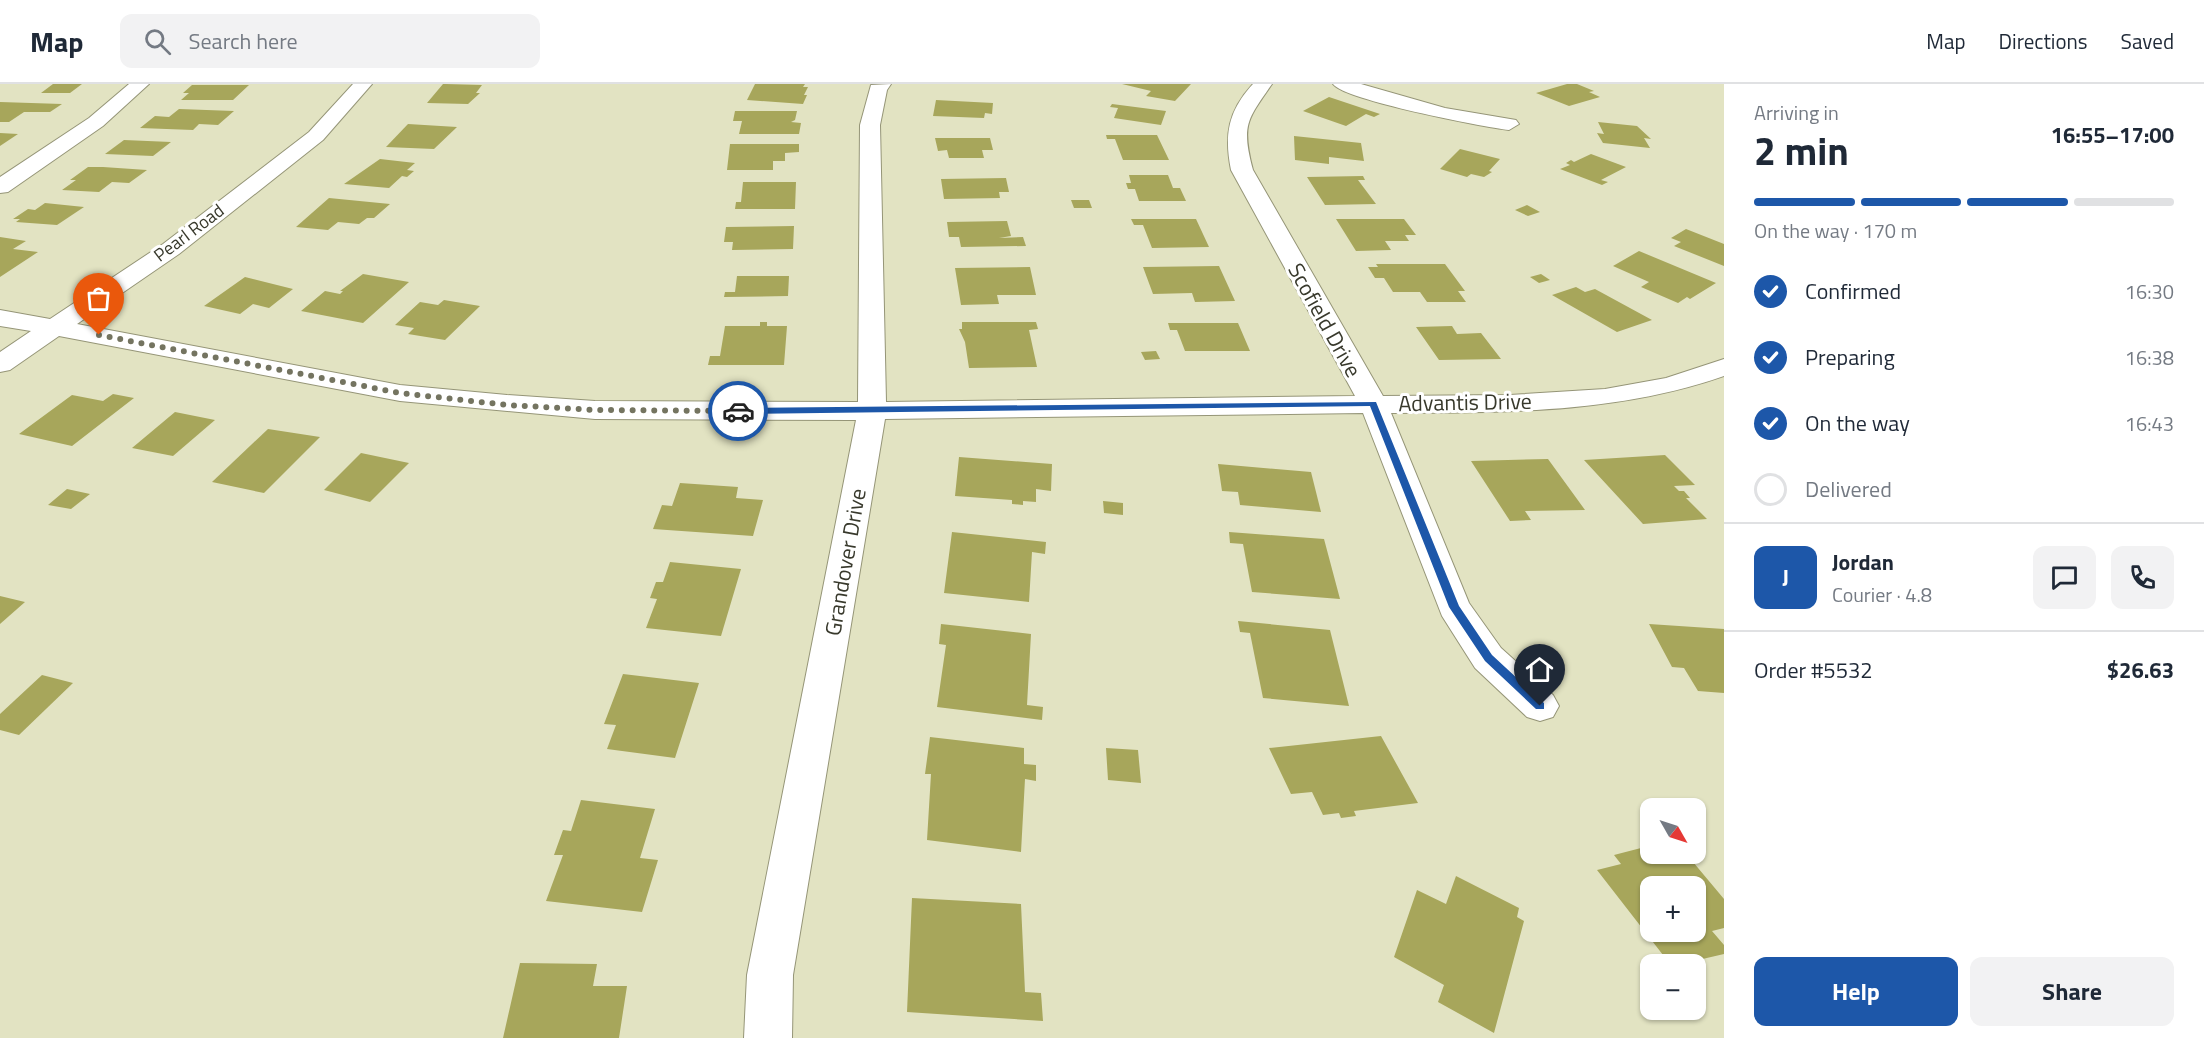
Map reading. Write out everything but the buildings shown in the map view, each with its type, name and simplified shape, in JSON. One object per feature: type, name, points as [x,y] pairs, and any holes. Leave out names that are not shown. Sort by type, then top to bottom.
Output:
[{"type":"street","points":[[0,187],[96,122],[140,84]]},
{"type":"street","name":"Pearl Road","points":[[0,364],[57,328],[171,249],[316,136],[363,84]]},
{"type":"street","name":"Grandover Drive","points":[[768,1038],[770,975],[872,411],[870,125],[878,90],[882,84]]},
{"type":"street","name":"Scofield Drive","points":[[1263,84],[1250,97],[1238,118],[1234,140],[1242,170],[1373,404],[1454,607],[1488,658],[1540,706]]},
{"type":"street","points":[[1342,84],[1427,111],[1467,120],[1509,124]]},
{"type":"street","name":"Advantis Drive","points":[[0,318],[400,393],[507,405],[595,410],[872,411],[1510,403],[1605,397],[1671,385],[1724,367]]},
{"type":"way so far","points":[[99,335],[400,393],[507,405],[595,410],[738,411]]},
{"type":"route","points":[[738,411],[1373,404],[1454,607],[1488,658],[1540,706]]}]
